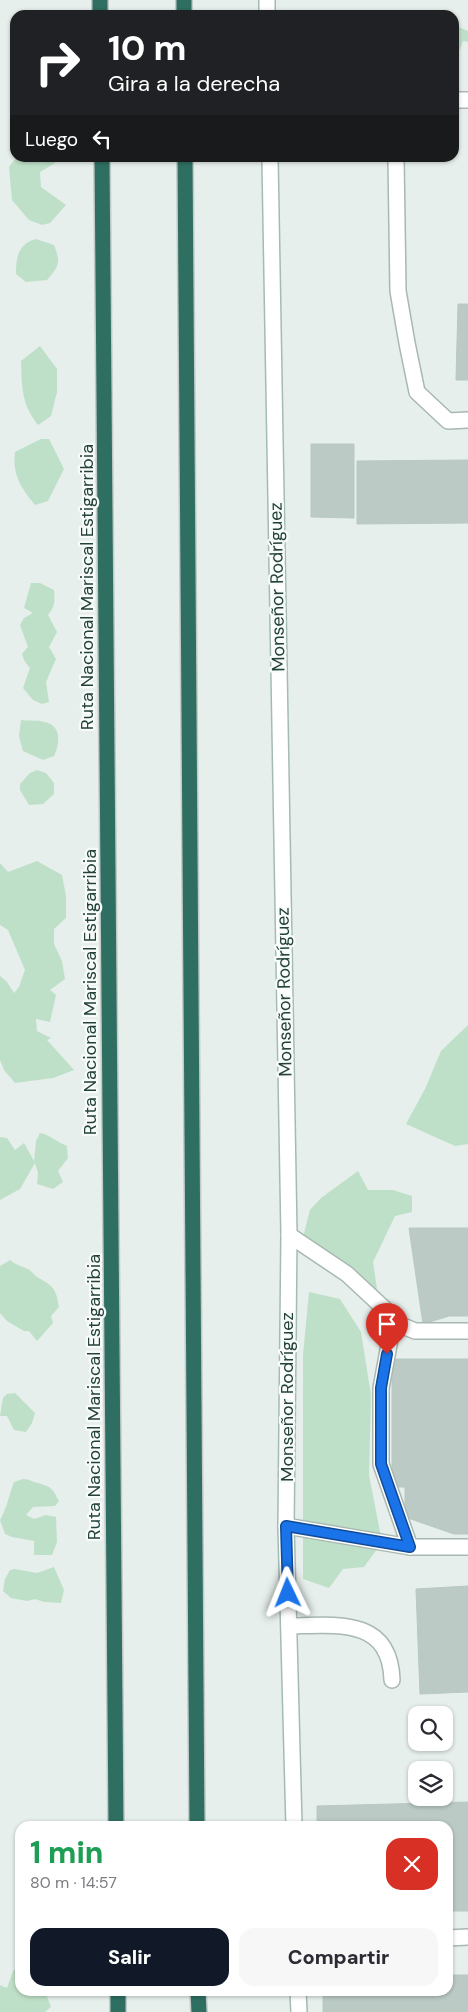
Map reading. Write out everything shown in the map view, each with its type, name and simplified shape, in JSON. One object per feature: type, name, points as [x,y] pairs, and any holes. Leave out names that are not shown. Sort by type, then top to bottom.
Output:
[{"type":"highway","name":"Ruta Nacional Mariscal Estigarribia","points":[[102,162],[116,1821]]},
{"type":"highway","points":[[185,162],[197,1821]]},
{"type":"highway","points":[[118,1996],[118,2012]]},
{"type":"highway","points":[[198,1996],[199,2012]]},
{"type":"street","name":"Monseñor Rodríguez","points":[[270,162],[289,1235],[286,1526],[294,1821]]},
{"type":"street","points":[[396,162],[398,291],[406,343],[417,392],[448,421],[468,420]]},
{"type":"street","points":[[289,1235],[347,1274],[403,1326],[415,1331],[468,1331]]},
{"type":"street","points":[[394,1318],[381,1388],[381,1464],[410,1547]]},
{"type":"street","points":[[286,1526],[410,1547],[468,1547]]},
{"type":"street","points":[[289,1626],[335,1625],[355,1627],[377,1638],[391,1663],[392,1680]]},
{"type":"street","points":[[453,1938],[468,1937]]},
{"type":"street","points":[[298,1996],[299,2012]]},
{"type":"green space","points":[[459,27],[468,31],[468,42],[463,41],[459,51]]},
{"type":"green space","points":[[13,162],[55,162],[40,172],[41,187],[66,205],[50,223],[42,225],[29,220],[12,200],[9,167]]},
{"type":"green space","points":[[36,239],[54,245],[58,256],[58,264],[47,280],[26,282],[16,274],[19,252],[25,244]]},
{"type":"green space","points":[[40,346],[57,369],[57,392],[51,416],[38,425],[25,402],[22,387],[21,361]]},
{"type":"green space","points":[[41,439],[49,439],[64,469],[48,501],[35,505],[16,474],[14,460],[15,452]]},
{"type":"green space","points":[[31,583],[40,583],[54,590],[54,604],[48,615],[57,632],[49,647],[56,659],[46,682],[49,702],[42,704],[33,700],[23,688],[30,668],[22,654],[28,647],[20,625],[24,618],[33,613],[24,608]]},
{"type":"green space","points":[[21,720],[43,721],[54,727],[57,731],[58,746],[54,756],[43,760],[23,751],[19,736]]},
{"type":"green space","points":[[37,770],[46,773],[54,783],[54,794],[43,804],[29,805],[20,790],[20,784],[30,773]]},
{"type":"green space","points":[[37,861],[62,875],[66,896],[66,918],[54,929],[54,944],[62,961],[65,979],[50,990],[56,995],[50,1022],[36,1019],[37,1031],[51,1038],[47,1040],[74,1070],[53,1078],[15,1083],[4,1070],[0,1060],[0,976],[7,982],[14,993],[19,987],[25,970],[8,930],[0,925],[0,863],[8,872]]},
{"type":"green space","points":[[468,1025],[468,1144],[455,1146],[406,1124],[425,1089],[441,1051]]},
{"type":"green space","points":[[40,1133],[67,1146],[68,1158],[58,1171],[63,1182],[53,1189],[37,1184],[38,1173],[35,1163],[20,1189],[0,1200],[0,1137],[7,1138],[15,1150],[24,1143],[34,1161],[36,1141]]},
{"type":"green space","points":[[358,1171],[368,1190],[393,1190],[412,1196],[412,1212],[395,1216],[373,1262],[377,1289],[370,1302],[303,1237],[310,1210],[321,1198]]},
{"type":"green space","points":[[10,1260],[29,1270],[47,1283],[53,1288],[57,1296],[59,1307],[51,1316],[53,1323],[37,1341],[29,1331],[24,1331],[7,1321],[0,1313],[0,1266]]},
{"type":"green space","points":[[309,1292],[340,1299],[361,1332],[371,1395],[369,1475],[382,1542],[364,1567],[343,1569],[329,1588],[303,1579],[303,1355]]},
{"type":"green space","points":[[15,1393],[35,1413],[32,1423],[26,1432],[14,1430],[7,1416],[0,1416],[3,1398],[7,1394]]},
{"type":"green space","points":[[23,1479],[49,1487],[59,1501],[55,1506],[33,1507],[26,1515],[34,1519],[46,1515],[56,1517],[57,1542],[52,1555],[34,1555],[34,1541],[5,1534],[0,1520],[14,1482]]},
{"type":"green space","points":[[54,1567],[64,1590],[61,1603],[11,1598],[3,1591],[5,1579],[10,1570],[15,1569],[37,1573]]},
{"type":"green space","points":[[15,1969],[15,1996],[47,1996],[51,2007],[45,2012],[0,2012],[0,1985],[7,1988]]},
{"type":"building","points":[[458,304],[468,304],[468,380],[456,380]]},
{"type":"building","points":[[311,444],[354,444],[354,518],[311,517]]},
{"type":"building","points":[[468,460],[468,523],[357,524],[357,461]]},
{"type":"building","points":[[409,1228],[468,1228],[468,1316],[449,1316],[423,1324]]},
{"type":"building","points":[[392,1359],[468,1359],[468,1534],[454,1534],[405,1517],[405,1487],[392,1487]]},
{"type":"building","points":[[468,1586],[468,1692],[420,1694],[416,1589]]},
{"type":"building","points":[[453,1802],[468,1802],[468,1911],[453,1911],[453,1821],[317,1821],[317,1806],[408,1804],[408,1806],[453,1806]]},
{"type":"building","points":[[453,1975],[468,1975],[468,2012],[323,2012],[323,1996],[453,1996]]},
{"type":"route","points":[[288,1593],[286,1526],[410,1547],[381,1464],[381,1388],[387,1354]]}]
